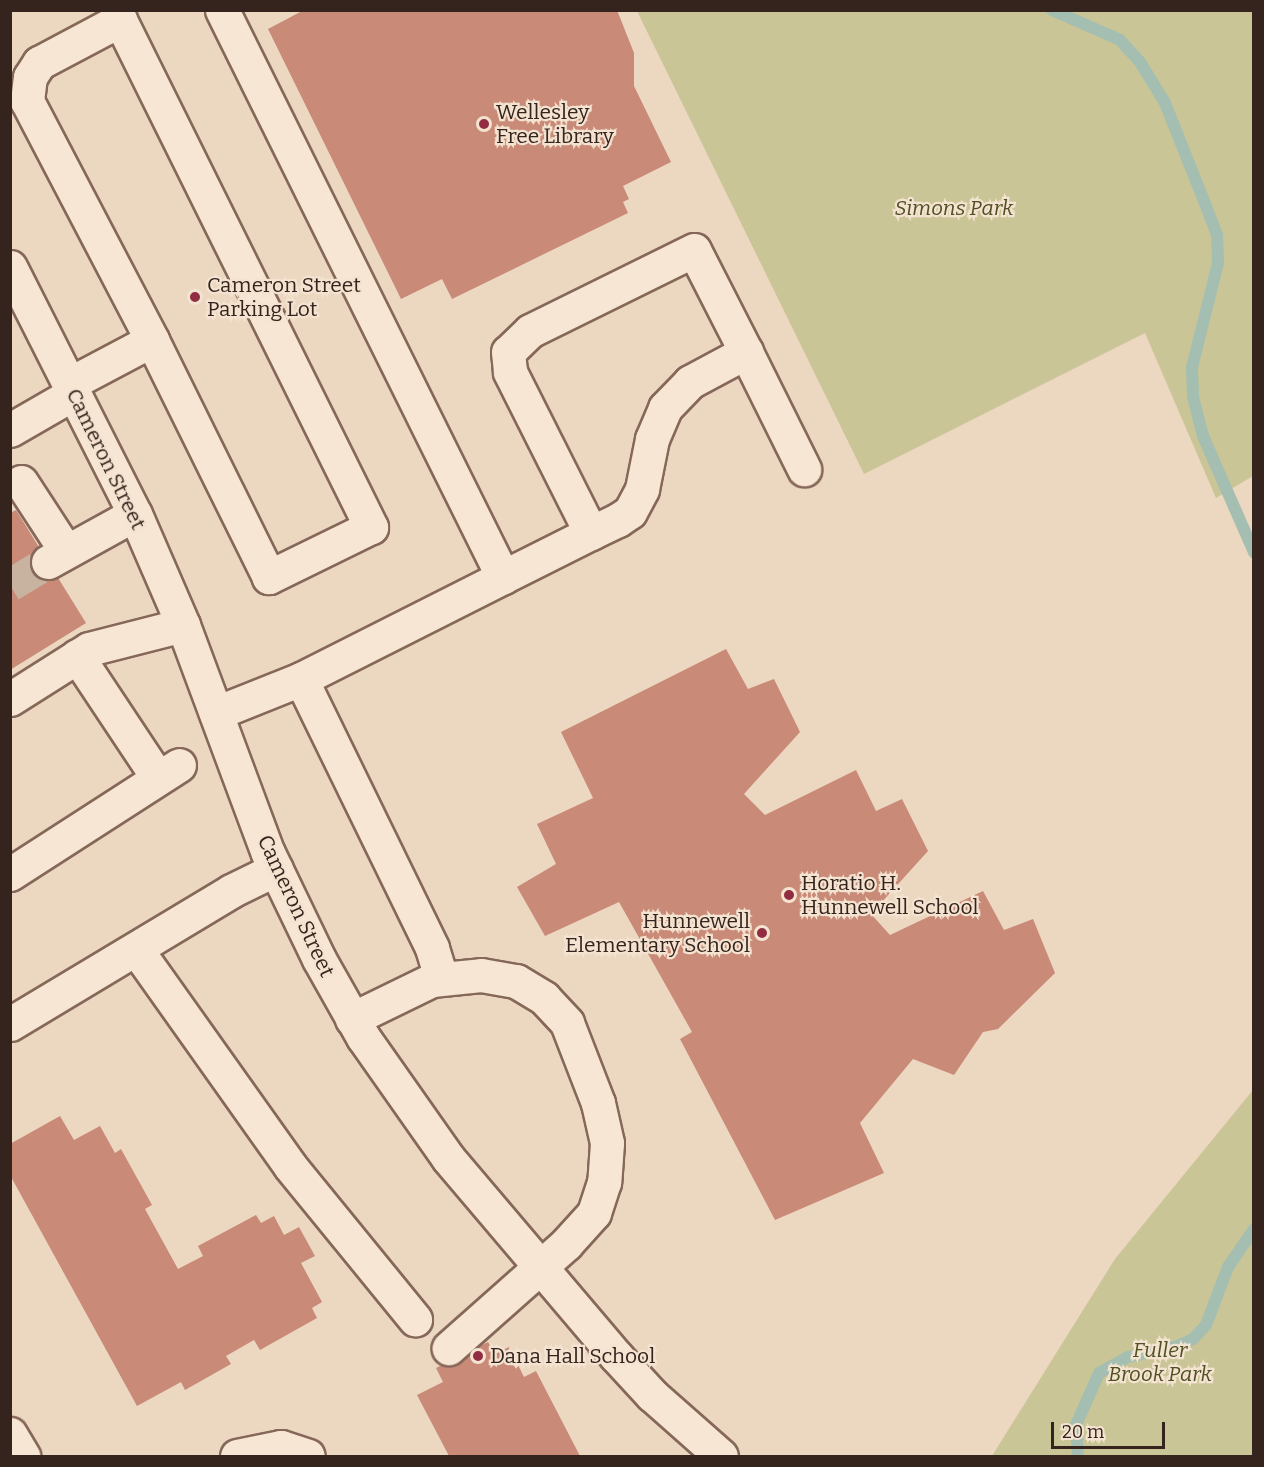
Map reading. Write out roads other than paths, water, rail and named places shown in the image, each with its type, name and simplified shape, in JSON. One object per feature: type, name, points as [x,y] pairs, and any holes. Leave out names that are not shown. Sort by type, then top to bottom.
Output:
[{"type":"street","points":[[222,10],[503,577]]},
{"type":"street","points":[[232,10],[240,43]]},
{"type":"street","points":[[120,20],[371,527],[269,577],[152,340],[27,101],[30,77],[39,63],[120,20]]},
{"type":"street","points":[[591,533],[510,372],[507,361],[512,344],[530,330],[694,250],[804,469]]},
{"type":"street","name":"Cameron Street","points":[[10,267],[135,514],[183,625],[276,869],[352,1019],[430,1135],[540,1266],[652,1395],[721,1456]]},
{"type":"street","points":[[10,430],[72,388],[152,340]]},
{"type":"street","points":[[216,713],[301,679],[630,512],[637,501],[657,423],[676,394],[690,382],[746,352]]},
{"type":"street","points":[[21,482],[57,556],[135,514]]},
{"type":"street","points":[[10,699],[77,656],[104,645],[183,625]]},
{"type":"street","points":[[10,874],[168,771],[77,656]]},
{"type":"street","points":[[301,679],[432,948],[441,978]]},
{"type":"street","points":[[10,1024],[276,869]]},
{"type":"street","points":[[136,949],[290,1166],[415,1319]]},
{"type":"street","points":[[352,1019],[441,978],[497,977],[516,981],[544,998],[567,1023],[598,1102],[607,1143],[599,1199],[581,1228],[449,1348]]},
{"type":"street","points":[[237,1456],[281,1447],[308,1456]]},
{"type":"waterway","points":[[1052,10],[1120,40],[1140,62],[1165,103],[1217,235],[1218,263],[1192,367],[1193,397],[1203,436],[1254,552]]},
{"type":"waterway","points":[[1078,1456],[1076,1425],[1099,1373],[1128,1357],[1175,1347],[1193,1339],[1206,1325],[1228,1267],[1254,1229]]},
{"type":"tunnel","points":[[10,585],[48,562]]},
{"type":"place","name":"Wellesley Free Library","points":[[484,124]]},
{"type":"place","name":"Cameron Street Parking Lot","points":[[195,297]]},
{"type":"place","name":"Horatio H. Hunnewell School","points":[[789,895]]},
{"type":"place","name":"Hunnewell Elementary School","points":[[762,933]]},
{"type":"place","name":"Dana Hall School","points":[[478,1356]]},
{"type":"park label","name":"Simons Park","points":[[954,208]]},
{"type":"park label","name":"Fuller Brook Park","points":[[1160,1362]]}]
